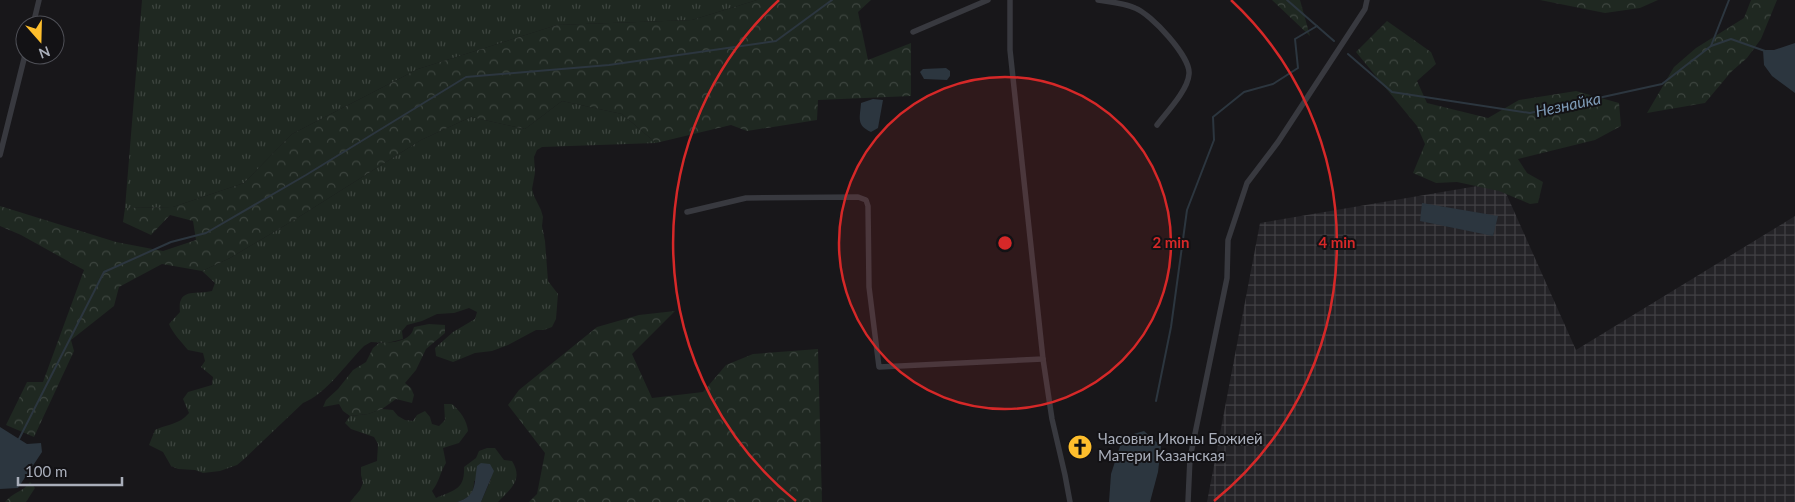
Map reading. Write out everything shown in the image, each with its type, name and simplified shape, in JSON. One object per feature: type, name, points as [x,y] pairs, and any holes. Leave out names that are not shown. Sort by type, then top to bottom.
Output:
[{"type":"street","points":[[35,15],[39,0]]},
{"type":"street","points":[[914,32],[988,0]]},
{"type":"street","points":[[1010,0],[1010,50],[1043,359],[1052,419],[1070,502]]},
{"type":"street","points":[[1098,0],[1137,8],[1163,30],[1187,62],[1190,74],[1183,90],[1157,125]]},
{"type":"street","points":[[1188,502],[1190,458],[1227,278],[1228,240],[1247,183],[1278,142],[1361,14],[1366,0]]},
{"type":"street","points":[[0,156],[23,65]]},
{"type":"street","points":[[687,212],[746,198],[858,197],[866,200],[868,206],[869,287],[879,367],[1043,359]]},
{"type":"shaded area","points":[[1795,43],[1795,93],[1772,76],[1764,65],[1763,50],[1774,50]]},
{"type":"shaded area","points":[[946,68],[950,71],[950,76],[947,80],[924,79],[920,72],[923,69]]},
{"type":"shaded area","points":[[873,99],[883,100],[878,128],[871,132],[863,127],[860,117],[861,103]]},
{"type":"shaded area","points":[[1501,182],[1576,350],[1795,216],[1795,502],[1207,502],[1260,223]]},
{"type":"shaded area","points":[[1422,203],[1498,216],[1493,236],[1420,221]]},
{"type":"shaded area","points":[[0,427],[27,444],[41,443],[42,452],[18,488],[0,489]]},
{"type":"shaded area","points":[[1144,431],[1161,446],[1158,472],[1150,502],[1109,502],[1111,474],[1123,437]]},
{"type":"shaded area","points":[[481,463],[490,464],[494,471],[481,502],[457,502],[471,493],[475,484],[477,466]]},
{"type":"green space","points":[[142,0],[757,0],[692,20],[557,25],[418,69],[292,134],[244,183],[173,207],[125,208]]},
{"type":"green space","points":[[757,0],[871,0],[858,12],[868,60],[911,43],[911,96],[818,100],[817,120],[747,131],[731,125],[656,143],[622,114],[562,101],[525,129],[471,117],[421,140],[230,258],[202,271],[162,264],[119,287],[114,306],[71,340],[74,351],[34,437],[6,425],[27,382],[43,382],[84,270],[21,235],[0,226],[0,206],[116,242],[163,251],[196,240],[193,221],[170,215],[151,235],[123,222],[125,208],[173,207],[244,183],[292,134],[418,69],[557,25],[692,20]]},
{"type":"green space","points":[[1272,0],[1300,0],[1310,36]]},
{"type":"green space","points":[[1540,0],[1658,0],[1640,8],[1605,13]]},
{"type":"green space","points":[[1751,0],[1777,0],[1761,39],[1747,58],[1731,72],[1705,103],[1647,113],[1674,67],[1696,48],[1744,18]]},
{"type":"green space","points":[[1387,21],[1431,52],[1436,64],[1417,81],[1427,103],[1488,118],[1519,100],[1576,91],[1619,103],[1621,126],[1595,140],[1518,159],[1527,173],[1543,182],[1538,203],[1530,204],[1499,191],[1457,182],[1436,183],[1413,173],[1425,144],[1417,126],[1356,52]]},
{"type":"green space","points":[[562,101],[622,114],[656,143],[542,147],[537,150],[534,157],[535,173],[532,189],[543,217],[542,226],[548,281],[558,294],[556,319],[552,327],[536,330],[492,351],[475,353],[453,362],[436,356],[435,348],[453,332],[475,319],[477,312],[469,308],[454,313],[437,314],[407,325],[402,331],[403,339],[387,343],[371,342],[364,346],[328,386],[303,403],[243,460],[237,465],[220,471],[203,473],[195,470],[178,469],[171,466],[163,452],[149,445],[155,430],[177,422],[189,413],[183,399],[188,392],[212,385],[213,377],[201,367],[205,361],[203,353],[188,350],[169,324],[180,312],[181,299],[185,295],[212,291],[215,283],[202,271],[230,258],[294,220],[421,140],[471,117],[525,129]]},
{"type":"green space","points":[[675,311],[632,354],[652,398],[703,392],[726,365],[753,354],[818,349],[822,502],[529,502],[537,494],[545,453],[508,405],[519,390],[597,327],[639,315]]},
{"type":"green space","points":[[429,324],[445,325],[445,333],[426,349],[416,370],[405,383],[411,388],[414,395],[412,403],[396,399],[382,409],[368,414],[350,416],[343,411],[339,404],[323,407],[326,400],[338,389],[353,370],[366,362],[373,348],[379,343],[400,341],[411,334],[414,327]]},
{"type":"green space","points":[[444,404],[452,404],[458,410],[465,419],[468,431],[459,443],[443,448],[446,463],[432,491],[436,498],[457,488],[463,480],[464,467],[476,458],[479,451],[487,448],[495,448],[504,460],[512,461],[517,474],[514,484],[507,493],[498,502],[481,502],[491,479],[474,481],[470,495],[457,502],[350,502],[363,483],[361,467],[377,461],[378,444],[374,437],[351,429],[345,423],[350,416],[368,414],[382,409],[393,410],[405,420],[413,421],[417,415],[425,411],[430,417],[432,424],[439,426],[445,420]]},
{"type":"green space","points":[[30,482],[35,488],[26,502],[5,502],[25,488]]},
{"type":"waterway","points":[[19,439],[104,272],[171,242],[206,233],[306,175],[466,77],[609,65],[776,41],[832,0]]},
{"type":"waterway","name":"Незнайка","points":[[1287,0],[1334,41]]},
{"type":"waterway","name":"Незнайка","points":[[1348,54],[1392,92],[1530,113],[1662,84],[1711,46],[1729,0]]},
{"type":"waterway","points":[[1156,401],[1171,327],[1187,210],[1214,140],[1213,117],[1244,92],[1273,84],[1298,68],[1295,39],[1317,26]]},
{"type":"waterway","points":[[1711,46],[1731,39],[1765,51]]},
{"type":"place","name":"Часовня Иконы Божией Матери Казанская","points":[[1080,447]]}]
